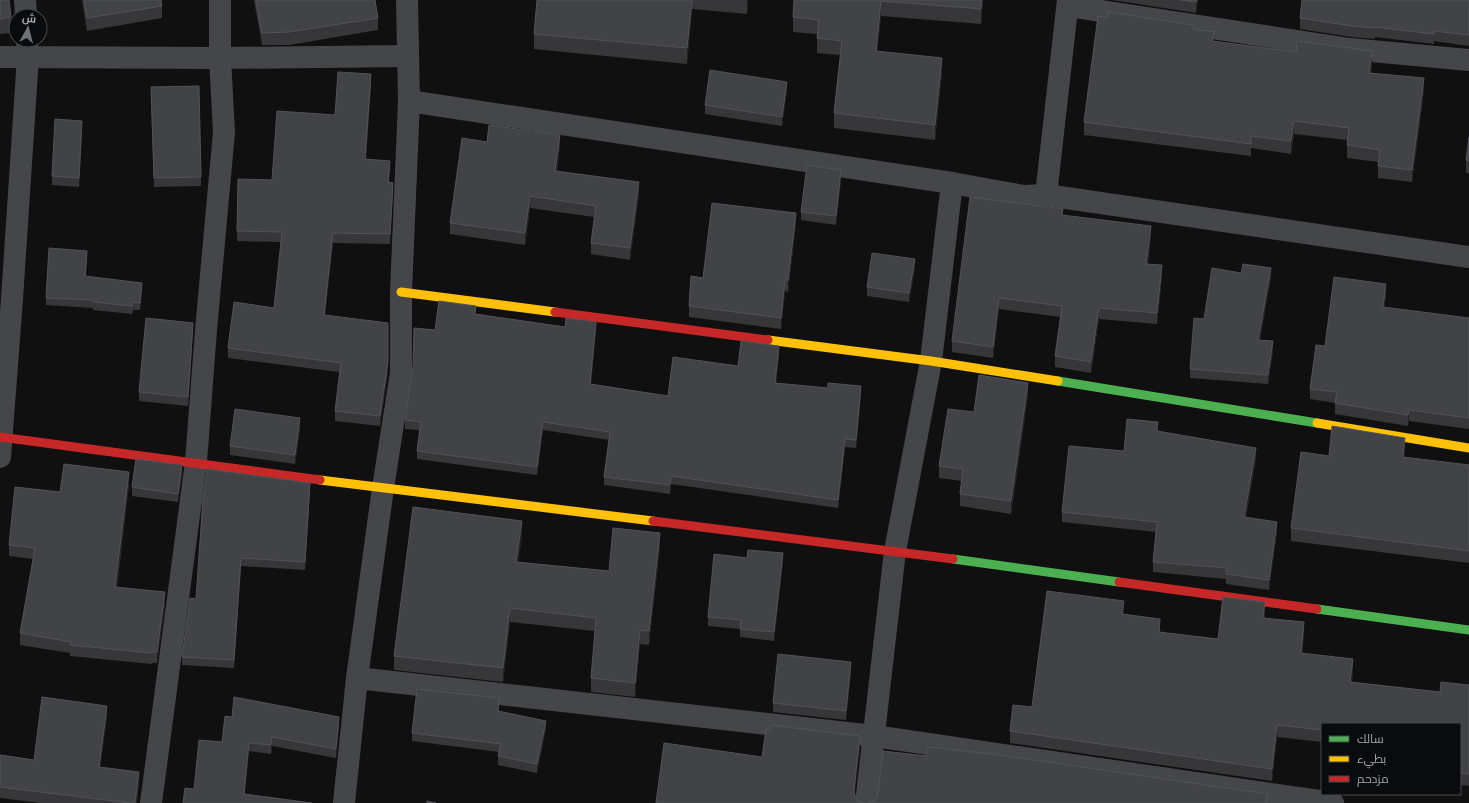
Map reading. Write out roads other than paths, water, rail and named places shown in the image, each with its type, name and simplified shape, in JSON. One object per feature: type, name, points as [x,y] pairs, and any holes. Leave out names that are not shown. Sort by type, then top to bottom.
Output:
[{"type":"street","points":[[151,803],[196,462],[224,132],[220,58],[220,0]]},
{"type":"street","points":[[344,803],[357,678],[383,488],[401,373],[401,292],[409,102],[407,0]]},
{"type":"street","points":[[1046,195],[1068,3],[1350,49],[1469,60]]},
{"type":"street","points":[[27,49],[1,444],[196,462],[383,488],[895,551],[1469,630]]},
{"type":"street","points":[[0,57],[27,49],[220,58],[408,56]]},
{"type":"street","points":[[409,102],[1024,196],[1046,195],[1469,257]]},
{"type":"street","points":[[866,803],[895,551],[931,361],[952,184]]},
{"type":"street","points":[[401,292],[931,361],[1469,448]]},
{"type":"street","points":[[357,678],[874,736],[1333,803]]}]
